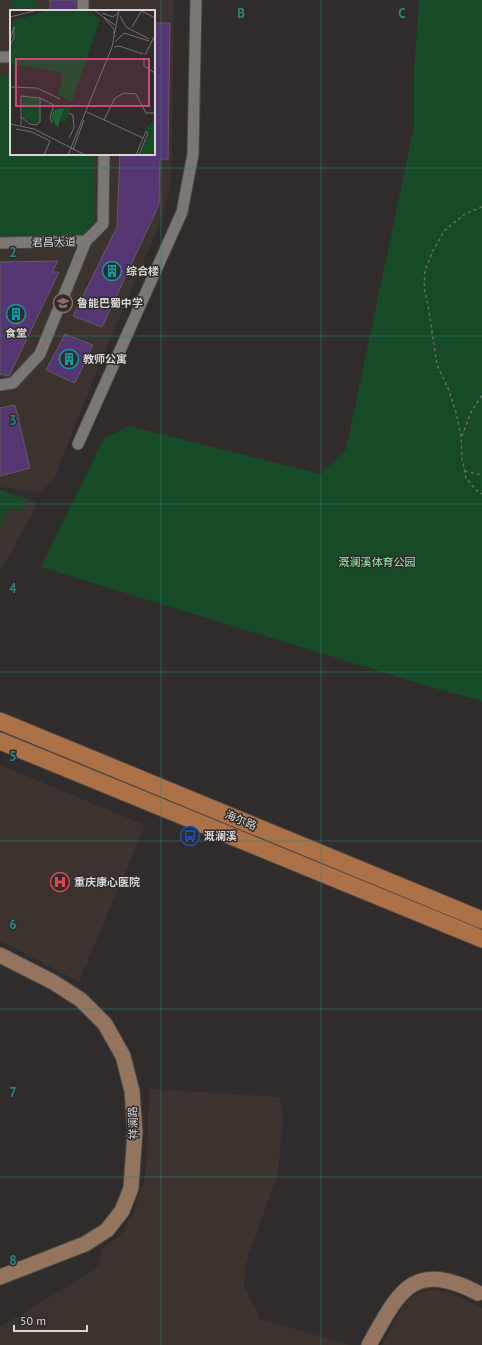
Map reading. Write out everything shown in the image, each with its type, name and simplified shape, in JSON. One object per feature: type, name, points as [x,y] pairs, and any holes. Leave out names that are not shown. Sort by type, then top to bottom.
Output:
[{"type":"main road","name":"海尔路","points":[[0,721],[482,920]]},
{"type":"main road","name":"海尔路","points":[[0,742],[482,939]]},
{"type":"street","points":[[78,444],[182,212],[193,154],[196,0]]},
{"type":"street","name":"君昌大道","points":[[0,242],[86,241],[103,224],[104,155]]},
{"type":"street","points":[[0,385],[14,383],[40,354],[86,241]]},
{"type":"street","name":"祥澜路","points":[[0,955],[53,982],[81,1000],[105,1024],[123,1056],[132,1091],[135,1131],[131,1188],[122,1211],[107,1230],[85,1244],[0,1277]]},
{"type":"street","points":[[370,1345],[392,1304],[406,1289],[422,1280],[432,1278],[442,1279],[466,1286],[481,1293]]},
{"type":"path","points":[[482,207],[465,214],[444,231],[425,270],[424,288],[437,365],[448,388],[456,412],[461,437],[464,471],[466,478],[476,490],[482,494]]},
{"type":"path","points":[[461,437],[472,412],[482,395]]},
{"type":"path","points":[[464,471],[482,475]]},
{"type":"shaded area","name":"鲁能巴蜀中学","points":[[0,0],[174,0],[170,186],[161,220],[90,387],[54,479],[40,492],[0,487]]},
{"type":"shaded area","points":[[0,490],[37,503],[6,563],[0,569]]},
{"type":"shaded area","name":"重庆康心医院","points":[[0,765],[145,825],[79,982],[0,940]]},
{"type":"shaded area","points":[[149,1089],[279,1097],[283,1116],[278,1174],[246,1262],[244,1287],[260,1319],[350,1345],[0,1345],[0,1327],[99,1267],[102,1248],[120,1236],[132,1217],[144,1181],[147,1155]]},
{"type":"shaded area","points":[[435,1290],[448,1292],[482,1308],[482,1345],[382,1345],[407,1301],[424,1291]]},
{"type":"green space","points":[[12,0],[35,0],[35,7],[12,8]]},
{"type":"green space","name":"溉澜溪体育公园","points":[[419,0],[482,0],[482,701],[434,688],[41,567],[104,438],[129,426],[321,474],[346,449],[414,127],[414,71]]},
{"type":"green space","points":[[0,76],[10,76],[10,155],[94,155],[94,220],[85,236],[0,237]]},
{"type":"green space","points":[[0,490],[26,498],[21,511],[8,508],[0,528]]},
{"type":"building","points":[[50,0],[76,0],[76,10],[50,10]]},
{"type":"building","name":"综合楼","points":[[155,23],[170,23],[168,159],[160,159],[159,205],[102,327],[73,316],[117,227],[120,155],[155,155]]},
{"type":"building","name":"食堂","points":[[58,261],[52,272],[59,272],[9,376],[0,374],[0,262]]},
{"type":"building","name":"教师公寓","points":[[65,334],[93,345],[75,383],[46,370]]},
{"type":"building","points":[[15,405],[30,468],[0,476],[0,408]]},
{"type":"place","name":"综合楼","points":[[112,271]]},
{"type":"place","name":"鲁能巴蜀中学","points":[[63,303]]},
{"type":"place","name":"食堂","points":[[16,314]]},
{"type":"place","name":"教师公寓","points":[[69,359]]},
{"type":"place","name":"溉澜溪","points":[[190,836]]},
{"type":"place","name":"重庆康心医院","points":[[60,882]]}]
